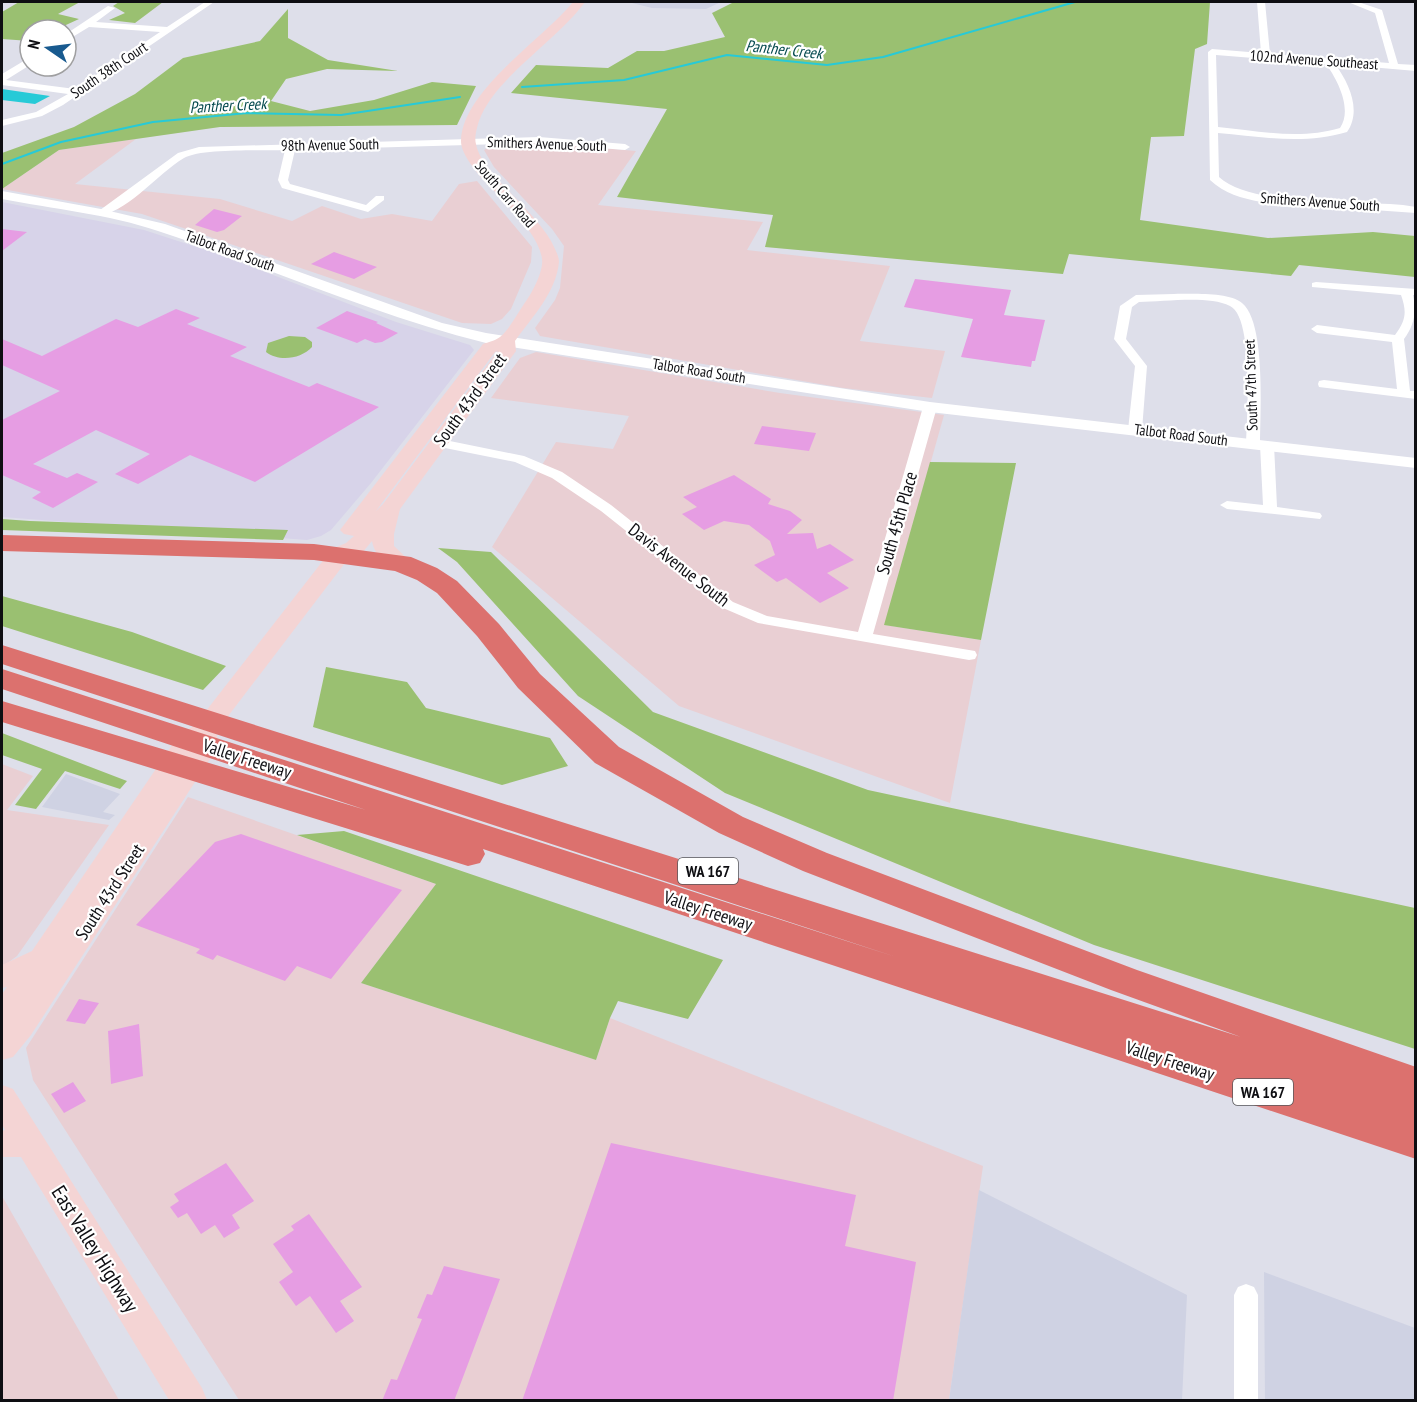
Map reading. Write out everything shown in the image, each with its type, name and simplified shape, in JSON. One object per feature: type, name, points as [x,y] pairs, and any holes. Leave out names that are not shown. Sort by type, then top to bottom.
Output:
[{"type":"highway","points":[[2,543],[340,554],[401,563],[427,574],[447,587],[488,630],[528,681],[607,754],[731,825],[816,862],[1124,980],[1416,1084]]},
{"type":"highway","name":"Valley Freeway","points":[[2,645],[1416,1096]]},
{"type":"highway","points":[[2,654],[1416,1110]]},
{"type":"highway","name":"Valley Freeway","points":[[2,679],[1416,1142]]},
{"type":"highway","points":[[2,711],[519,868],[831,968],[865,962]]},
{"type":"main road","name":"South Carr Road","points":[[506,341],[541,293],[551,261],[542,236],[479,165],[471,153],[468,141],[473,120],[494,88],[562,22],[579,2]]},
{"type":"main road","name":"South 43rd Street","points":[[2,1016],[170,783],[207,745],[204,731],[250,669],[340,554],[354,548],[390,508],[507,351],[506,341],[489,348],[338,546],[340,554]]},
{"type":"main road","points":[[390,508],[382,541],[387,555],[401,563]]},
{"type":"main road","name":"South 43rd Street","points":[[2,1048],[21,1027],[170,783]]},
{"type":"main road","points":[[2,977],[30,966],[45,955]]},
{"type":"main road","name":"East Valley Highway","points":[[2,1098],[15,1144],[189,1401]]},
{"type":"street","name":"South 38th Court","points":[[2,123],[39,114],[77,92],[210,2]]},
{"type":"street","points":[[1261,2],[1266,57]]},
{"type":"street","points":[[1352,2],[1370,6],[1379,12],[1394,66]]},
{"type":"street","points":[[78,31],[111,8]]},
{"type":"street","points":[[89,24],[168,30]]},
{"type":"street","name":"102nd Avenue Southeast","points":[[1214,130],[1212,52],[1416,68]]},
{"type":"street","points":[[1214,130],[1308,137],[1330,135],[1344,130],[1350,121],[1344,86],[1329,62]]},
{"type":"street","points":[[2,80],[18,69]]},
{"type":"street","points":[[2,80],[77,92]]},
{"type":"street","name":"Smithers Avenue South","points":[[1214,130],[1214,177],[1226,189],[1248,197],[1323,205],[1363,205],[1416,210]]},
{"type":"street","name":"98th Avenue South","points":[[101,213],[113,207],[182,154],[193,151],[468,141]]},
{"type":"street","name":"Smithers Avenue South","points":[[468,141],[559,141],[625,147]]},
{"type":"street","points":[[291,146],[283,180],[286,186],[304,193],[368,208],[380,198]]},
{"type":"street","name":"Talbot Road South","points":[[2,195],[101,213],[180,233],[437,326],[506,341],[930,407],[1416,463]]},
{"type":"street","points":[[1316,285],[1411,292],[1415,317],[1412,328],[1398,339],[1317,329]]},
{"type":"street","name":"South 47th Street","points":[[1135,430],[1141,366],[1120,339],[1126,306],[1136,299],[1227,301],[1237,304],[1245,312],[1252,341],[1260,444],[1269,510]]},
{"type":"street","points":[[1324,384],[1410,394],[1399,358],[1398,339]]},
{"type":"street","points":[[1399,358],[1416,360]]},
{"type":"street","name":"South 45th Place","points":[[864,638],[930,407]]},
{"type":"street","name":"Davis Avenue South","points":[[440,443],[519,459],[557,475],[606,508],[728,605],[744,613],[784,624],[969,655]]},
{"type":"street","points":[[1227,505],[1315,516]]},
{"type":"street","points":[[1246,1295],[1246,1401]]},
{"type":"shaded area","points":[[628,2],[721,2],[706,9],[652,8]]},
{"type":"shaded area","points":[[136,139],[75,184],[220,199],[292,221],[322,206],[361,219],[392,214],[432,221],[459,184],[477,181],[532,247],[531,262],[511,309],[502,319],[491,324],[462,323],[142,214],[2,189],[59,150]]},
{"type":"shaded area","points":[[545,143],[636,151],[598,205],[763,222],[747,250],[890,266],[860,341],[945,351],[932,398],[843,388],[540,336],[535,328],[555,300],[560,288],[564,246],[552,229],[494,167],[484,150],[494,144]]},
{"type":"shaded area","points":[[2,202],[144,230],[218,254],[396,322],[470,345],[474,350],[371,483],[331,530],[321,536],[307,540],[2,517]]},
{"type":"shaded area","points":[[536,352],[780,393],[944,415],[885,625],[981,640],[950,803],[679,706],[492,547],[556,442],[613,449],[629,416],[491,398],[520,358]]},
{"type":"shaded area","points":[[2,764],[33,776],[7,810],[109,825],[17,956],[2,967]]},
{"type":"shaded area","points":[[66,774],[120,794],[103,812],[115,815],[109,820],[42,807]]},
{"type":"shaded area","points":[[188,797],[436,884],[361,983],[596,1060],[610,1018],[983,1166],[949,1400],[239,1400],[33,1080],[26,1048]]},
{"type":"shaded area","points":[[979,1190],[1187,1295],[1182,1400],[949,1400]]},
{"type":"shaded area","points":[[2,1196],[119,1400],[2,1400]]},
{"type":"shaded area","points":[[1264,1272],[1415,1328],[1415,1400],[1265,1400]]},
{"type":"green space","points":[[19,2],[80,2],[58,14],[75,18],[18,18],[18,40],[2,39],[2,12]]},
{"type":"green space","points":[[119,2],[163,2],[135,23],[109,20],[125,13],[113,6]]},
{"type":"green space","points":[[734,2],[1210,2],[1207,44],[1195,49],[1184,136],[1151,137],[1140,220],[1268,238],[1373,232],[1415,236],[1415,277],[1299,265],[1291,276],[1069,254],[1063,274],[765,247],[773,215],[617,197],[667,109],[511,93],[536,65],[608,68],[637,51],[664,51],[725,37],[712,13]]},
{"type":"green space","points":[[288,9],[288,38],[328,60],[398,71],[327,69],[286,79],[271,101],[310,111],[374,100],[432,82],[476,86],[457,125],[220,127],[59,150],[2,189],[2,153],[74,127],[135,94],[183,58],[260,41]]},
{"type":"green space","points":[[289,336],[305,337],[312,342],[312,347],[290,358],[277,357],[266,352],[268,343]]},
{"type":"green space","points":[[930,462],[1016,463],[981,640],[884,625]]},
{"type":"green space","points":[[2,519],[288,530],[283,540],[2,530]]},
{"type":"green space","points":[[438,548],[491,552],[653,712],[868,790],[1415,908],[1415,1049],[1094,945],[725,793],[578,696],[457,562]]},
{"type":"green space","points":[[2,596],[132,632],[226,666],[203,690],[2,626]]},
{"type":"green space","points":[[326,667],[407,682],[426,708],[550,738],[568,766],[502,785],[313,727]]},
{"type":"green space","points":[[2,733],[127,781],[120,789],[65,771],[36,809],[15,805],[42,769],[2,755]]},
{"type":"green space","points":[[344,831],[723,960],[688,1019],[618,1001],[596,1060],[361,983],[436,884],[297,835]]},
{"type":"water","points":[[2,89],[50,96],[35,104],[2,100]]},
{"type":"building","points":[[214,209],[242,216],[224,230],[217,232],[195,225]]},
{"type":"building","points":[[2,229],[27,232],[2,251]]},
{"type":"building","points":[[334,252],[377,267],[354,279],[311,264]]},
{"type":"building","points":[[915,279],[1011,290],[1004,315],[1045,320],[1035,361],[1032,361],[1031,367],[961,357],[973,319],[904,307]]},
{"type":"building","points":[[176,309],[200,318],[187,324],[247,347],[230,356],[309,387],[317,383],[379,407],[255,482],[190,455],[138,484],[115,474],[150,454],[96,430],[33,464],[67,478],[77,473],[98,482],[53,508],[32,498],[41,492],[2,475],[2,420],[60,391],[2,365],[2,339],[42,356],[116,319],[138,327]]},
{"type":"building","points":[[347,311],[378,322],[376,323],[398,333],[382,342],[375,343],[365,339],[357,343],[316,328]]},
{"type":"building","points":[[762,426],[816,433],[809,451],[754,444]]},
{"type":"building","points":[[734,475],[771,499],[768,504],[790,511],[802,520],[787,534],[813,533],[817,549],[830,544],[854,560],[827,573],[849,588],[820,603],[786,578],[777,582],[754,565],[775,555],[770,541],[749,525],[724,521],[704,530],[682,514],[697,507],[683,497]]},
{"type":"building","points":[[241,834],[402,890],[331,979],[297,966],[285,981],[217,955],[213,960],[196,953],[200,949],[136,925],[215,842]]},
{"type":"building","points":[[79,999],[99,1003],[85,1024],[66,1021]]},
{"type":"building","points":[[139,1024],[143,1076],[111,1084],[108,1031]]},
{"type":"building","points":[[73,1082],[86,1101],[64,1113],[51,1094]]},
{"type":"building","points":[[611,1143],[856,1195],[845,1246],[916,1262],[893,1401],[522,1401]]},
{"type":"building","points":[[226,1163],[254,1201],[232,1215],[240,1228],[224,1238],[215,1225],[201,1234],[187,1213],[178,1218],[170,1207],[179,1201],[174,1194]]},
{"type":"building","points":[[309,1214],[362,1287],[340,1301],[354,1321],[336,1333],[310,1296],[296,1306],[279,1282],[293,1272],[273,1244],[294,1230],[291,1226]]},
{"type":"building","points":[[444,1266],[500,1279],[454,1401],[382,1401],[391,1379],[397,1380],[422,1319],[417,1318],[427,1294],[432,1295]]},
{"type":"waterway","name":"Panther Creek","points":[[522,87],[624,80],[727,55],[827,65],[883,57],[1075,2]]},
{"type":"waterway","name":"Panther Creek","points":[[2,164],[61,142],[153,122],[247,113],[341,115],[460,97]]}]
